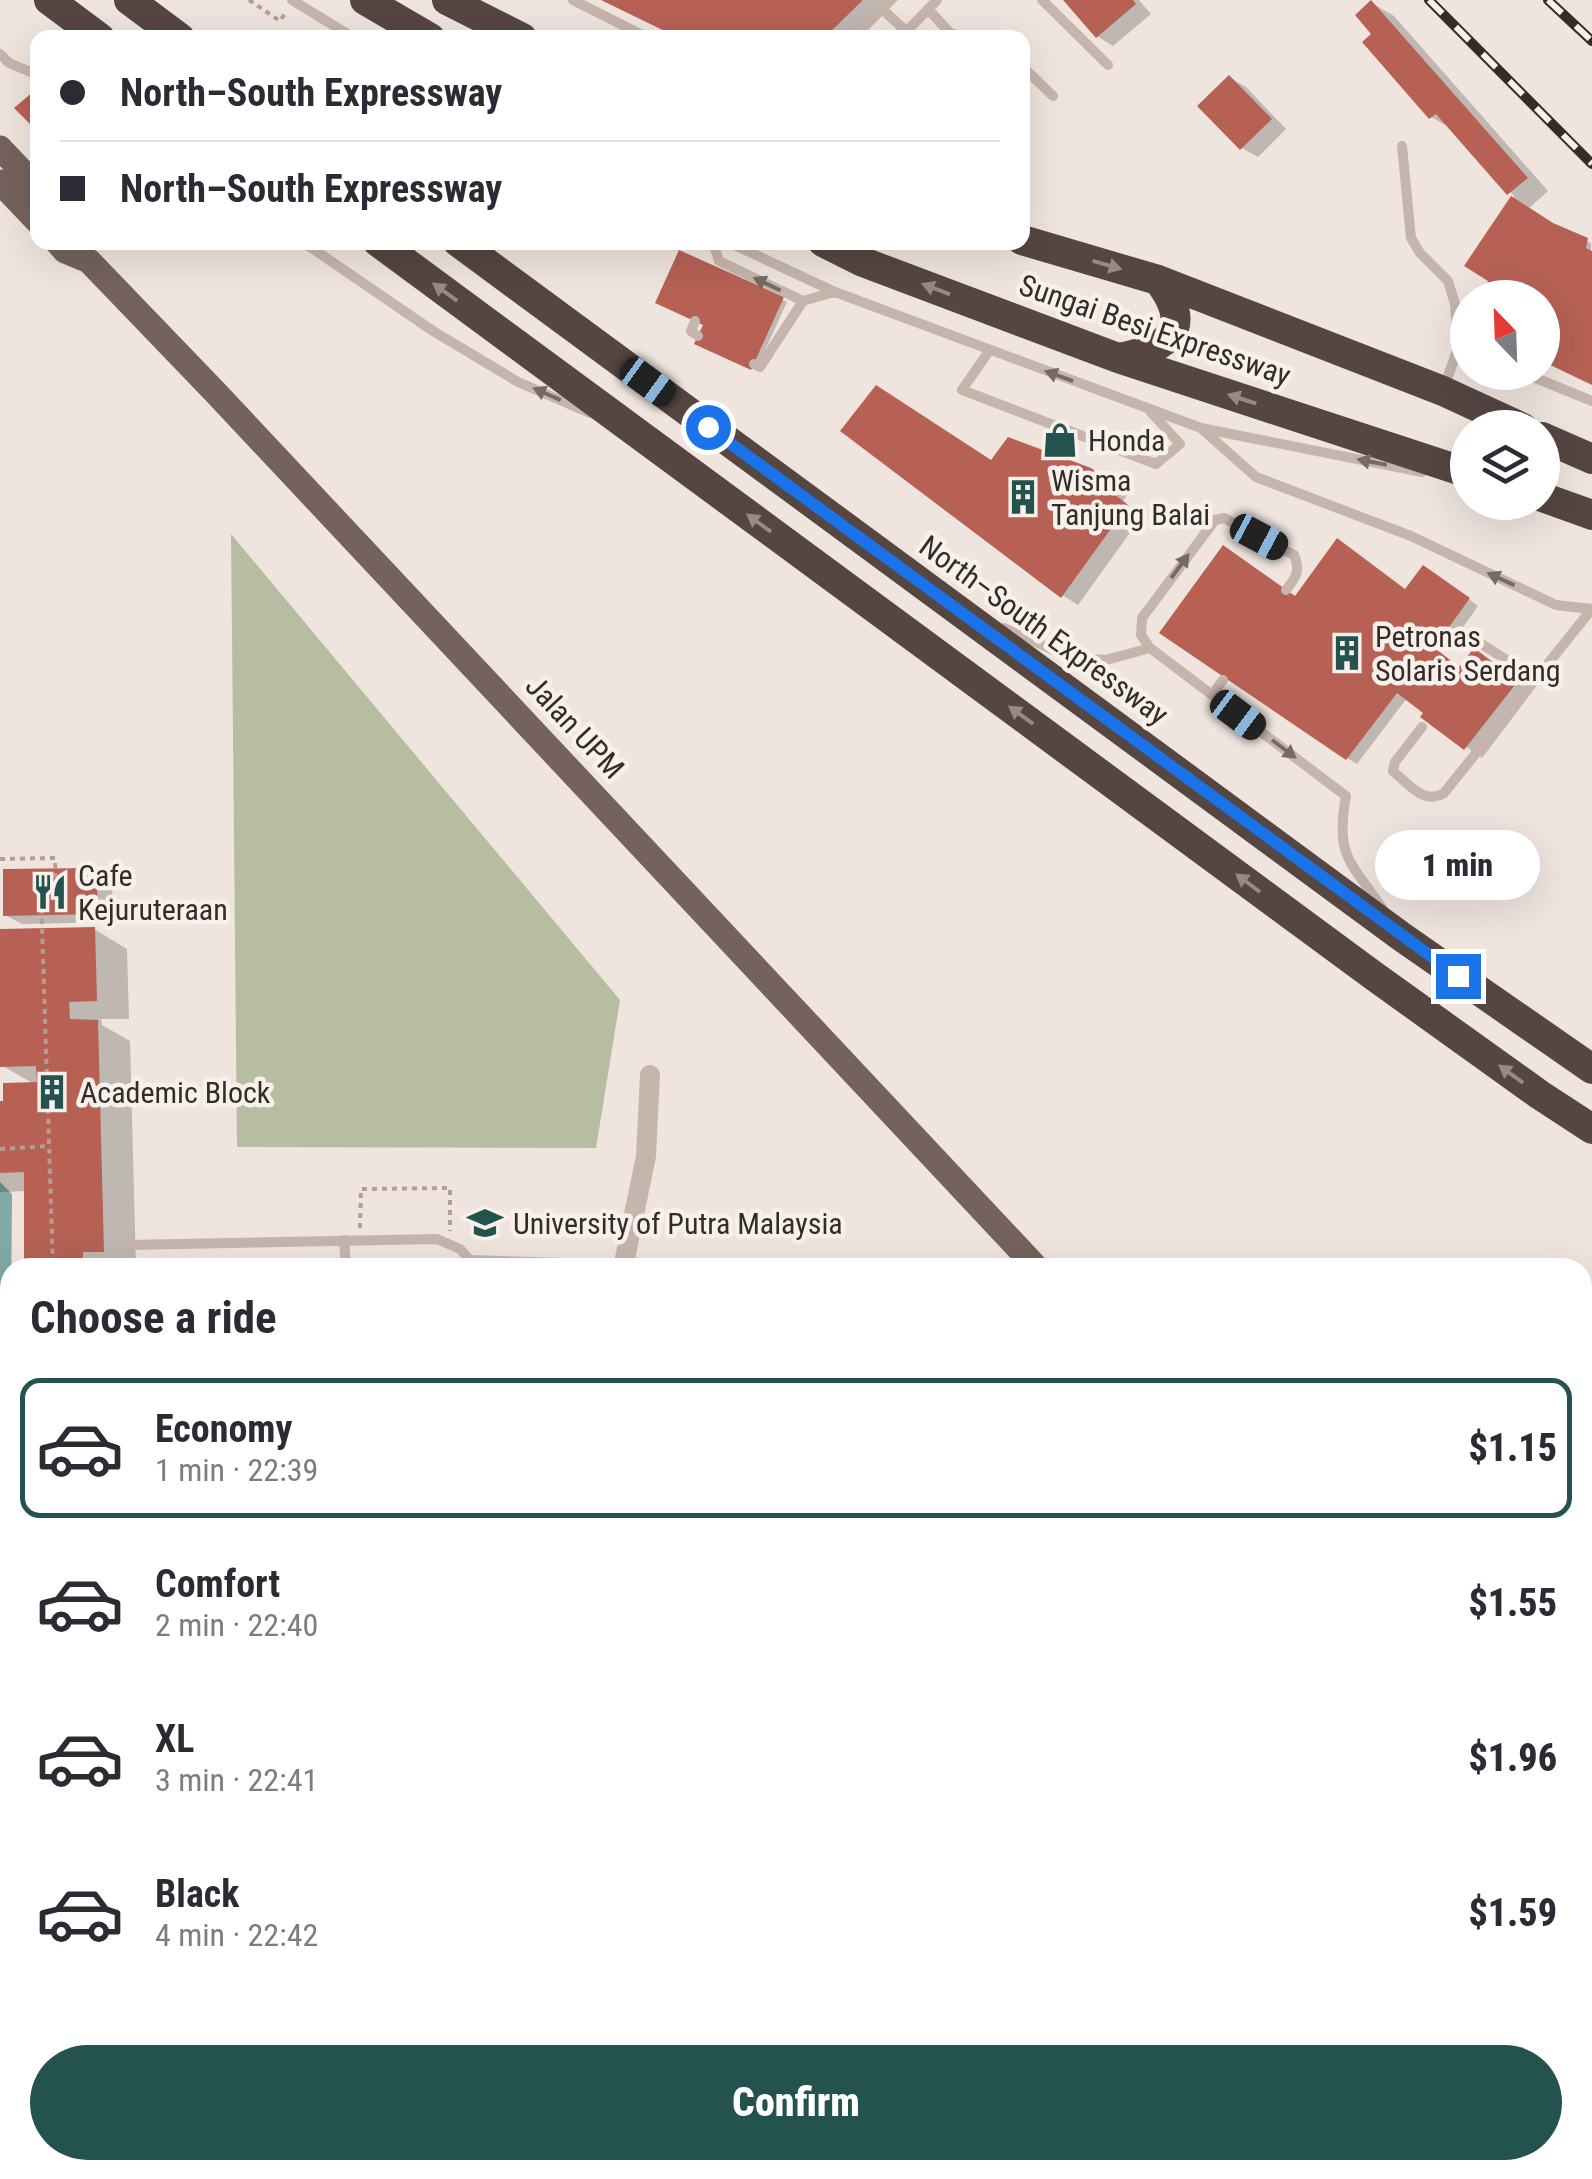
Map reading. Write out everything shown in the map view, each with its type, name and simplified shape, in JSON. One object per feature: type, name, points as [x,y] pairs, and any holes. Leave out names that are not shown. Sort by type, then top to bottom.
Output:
[{"type":"highway","points":[[49,0],[89,30]]},
{"type":"highway","points":[[129,0],[169,30]]},
{"type":"highway","points":[[365,0],[416,30]]},
{"type":"highway","points":[[447,0],[506,30]]},
{"type":"highway","name":"Sungai Besi Expressway","points":[[1030,242],[1158,280],[1483,410]]},
{"type":"highway","points":[[389,250],[1389,987],[1592,1128]]},
{"type":"highway","name":"North–South Expressway","points":[[469,250],[1402,936],[1592,1069]]},
{"type":"highway","name":"Sungai Besi Expressway","points":[[839,250],[1118,358],[1450,467]]},
{"type":"highway","points":[[1118,358],[1150,352],[1166,342],[1174,329],[1169,294],[1158,280]]},
{"type":"highway","points":[[1560,444],[1592,459]]},
{"type":"highway","points":[[1560,504],[1592,515]]},
{"type":"main road","points":[[0,148],[30,180]]},
{"type":"main road","points":[[0,182],[30,214]]},
{"type":"main road","name":"Jalan UPM","points":[[87,252],[1028,1258]]},
{"type":"street","points":[[626,1258],[646,1156],[650,1076]]},
{"type":"lane","points":[[292,0],[341,30]]},
{"type":"lane","points":[[573,0],[632,30]]},
{"type":"lane","points":[[1042,0],[1108,65]]},
{"type":"lane","points":[[862,30],[886,4],[901,30]]},
{"type":"lane","points":[[907,30],[932,4],[948,30]]},
{"type":"lane","points":[[0,54],[30,72]]},
{"type":"lane","points":[[1030,74],[1053,96]]},
{"type":"lane","points":[[1402,146],[1411,238],[1450,288]]},
{"type":"lane","points":[[315,250],[518,382],[636,433]]},
{"type":"lane","points":[[715,250],[718,264],[803,301],[835,292]]},
{"type":"lane","points":[[745,250],[835,292],[1201,428],[1450,478]]},
{"type":"lane","points":[[754,364],[760,367],[803,301]]},
{"type":"lane","points":[[695,322],[692,331],[698,336]]},
{"type":"lane","points":[[989,351],[962,390],[1156,464],[1180,444],[1148,408]]},
{"type":"lane","points":[[1442,391],[1450,375]]},
{"type":"lane","points":[[1560,388],[1592,401]]},
{"type":"lane","points":[[1201,428],[1256,478],[1411,536],[1556,604],[1591,609]]},
{"type":"lane","points":[[1286,590],[1297,576],[1299,566],[1294,555],[1224,518],[1215,520],[1142,618],[1141,635],[1150,648],[1346,796],[1339,832],[1344,854],[1402,936]]},
{"type":"lane","points":[[953,606],[1071,658],[1106,660],[1150,648]]},
{"type":"lane","points":[[1422,727],[1395,762],[1393,771],[1426,798],[1434,798],[1444,792],[1591,609]]},
{"type":"lane","points":[[1472,638],[1535,678]]},
{"type":"lane","points":[[1212,695],[1223,680]]},
{"type":"lane","points":[[128,1245],[436,1239],[460,1248],[468,1258]]},
{"type":"lane","points":[[344,1240],[345,1258]]},
{"type":"path","points":[[249,1],[280,21]]},
{"type":"path","points":[[0,859],[55,858],[56,893],[41,894],[53,1258]]},
{"type":"path","points":[[0,1149],[50,1146]]},
{"type":"green space","points":[[231,534],[620,1000],[596,1148],[237,1147]]},
{"type":"water","points":[[0,1182],[12,1194],[11,1258],[0,1258]]},
{"type":"building","points":[[601,0],[863,0],[832,30],[663,30]]},
{"type":"building","points":[[1063,0],[1133,0],[1136,4],[1096,38]]},
{"type":"building","points":[[1371,0],[1528,178],[1507,195],[1436,114],[1429,119],[1362,42],[1371,34],[1355,15]]},
{"type":"building","points":[[1229,75],[1272,119],[1240,150],[1197,106]]},
{"type":"building","points":[[30,94],[30,124],[14,108]]},
{"type":"building","points":[[1511,196],[1553,223],[1588,238],[1586,248],[1592,251],[1592,385],[1560,370],[1560,280],[1486,280],[1464,266]]},
{"type":"building","points":[[679,250],[784,297],[751,370],[694,344],[703,325],[655,303]]},
{"type":"building","name":"Wisma Tanjung Balai","points":[[876,385],[991,460],[1008,437],[1091,468],[1112,484],[1109,490],[1128,505],[1061,598],[840,431]]},
{"type":"building","name":"Petronas Solaris Serdang","points":[[1337,538],[1405,589],[1423,565],[1470,598],[1436,645],[1431,645],[1459,667],[1474,648],[1518,681],[1464,750],[1420,717],[1423,713],[1397,693],[1346,760],[1159,633],[1223,545],[1295,596]]},
{"type":"building","name":"Cafe Kejuruteraan","points":[[96,868],[98,914],[3,916],[3,869]]},
{"type":"building","name":"Academic Block","points":[[95,927],[97,1001],[69,1002],[70,1019],[98,1020],[104,1252],[83,1252],[83,1258],[24,1258],[24,1172],[0,1173],[0,1101],[3,1083],[37,1082],[36,1066],[0,1067],[0,929]]},
{"type":"railway","points":[[1429,0],[1592,164]]},
{"type":"railway","points":[[1548,0],[1592,41]]},
{"type":"place","name":"Honda","points":[[1060,440]]},
{"type":"place","name":"Wisma Tanjung Balai","points":[[1023,497]]},
{"type":"place","name":"Petronas Solaris Serdang","points":[[1347,653]]},
{"type":"place","name":"Cafe Kejuruteraan","points":[[50,892]]},
{"type":"place","name":"Academic Block","points":[[52,1092]]},
{"type":"place","name":"University of Putra Malaysia","points":[[485,1223]]},
{"type":"route","points":[[708,427],[1458,976]]}]
